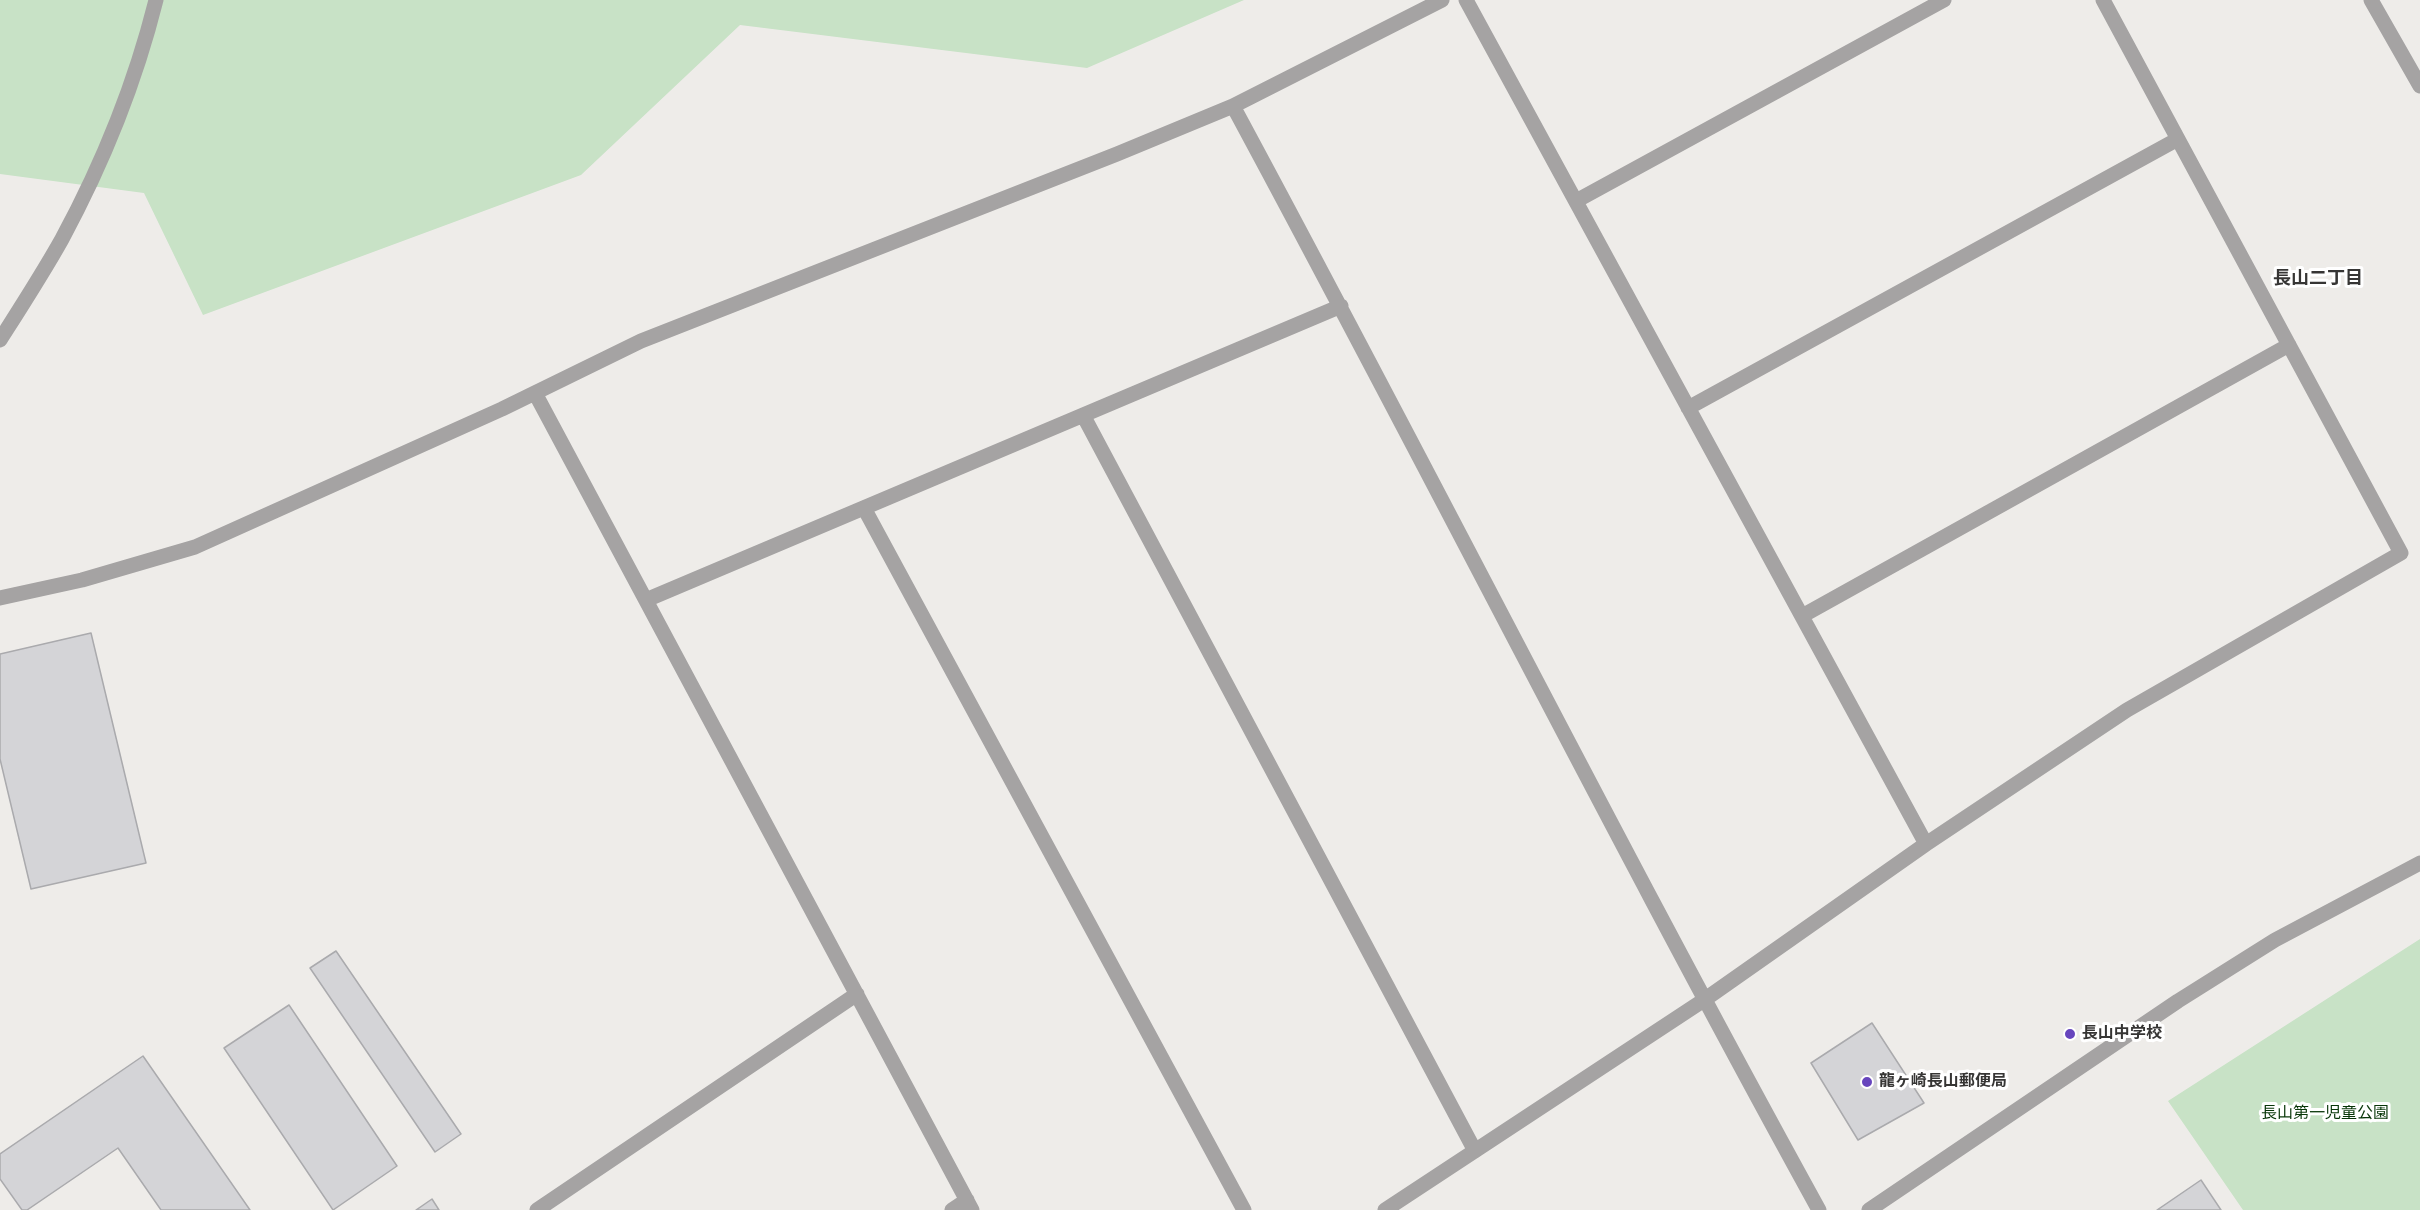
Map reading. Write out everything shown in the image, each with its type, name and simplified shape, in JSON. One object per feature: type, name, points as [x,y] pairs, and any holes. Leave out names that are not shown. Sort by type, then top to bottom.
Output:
[{"type":"street","points":[[0,340],[62,239],[112,136],[142,56],[156,0]]},
{"type":"street","points":[[0,598],[82,580],[195,547],[535,393],[641,341],[1117,154],[1233,106],[1442,0]]},
{"type":"street","points":[[1466,0],[1926,844]]},
{"type":"street","points":[[1576,201],[1944,0]]},
{"type":"street","points":[[1385,1210],[1704,1000],[1926,844],[2127,710],[2401,553],[2103,0]]},
{"type":"street","points":[[2371,0],[2420,86]]},
{"type":"street","points":[[1233,106],[1341,306],[1704,1000],[1819,1210]]},
{"type":"street","points":[[1688,408],[2178,139]]},
{"type":"street","points":[[646,600],[1341,306]]},
{"type":"street","points":[[1802,616],[2289,345]]},
{"type":"street","points":[[535,393],[970,1205],[952,1210]]},
{"type":"street","points":[[1083,415],[1475,1151]]},
{"type":"street","points":[[864,508],[1244,1210]]},
{"type":"street","points":[[1869,1210],[2187,995],[2275,940],[2420,862]]},
{"type":"street","points":[[537,1210],[857,994]]},
{"type":"green space","points":[[0,0],[1244,0],[1087,68],[740,25],[581,175],[203,315],[144,193],[0,174]]},
{"type":"green space","name":"長山第一児童公園","points":[[2420,939],[2420,1210],[2243,1210],[2168,1101]]},
{"type":"building","points":[[91,633],[146,863],[31,889],[0,759],[0,654]]},
{"type":"building","points":[[336,951],[461,1134],[435,1152],[310,968]]},
{"type":"building","points":[[289,1005],[397,1166],[333,1210],[224,1048]]},
{"type":"building","points":[[1872,1023],[1924,1103],[1858,1140],[1811,1063]]},
{"type":"building","points":[[143,1056],[250,1210],[161,1210],[118,1148],[27,1210],[22,1210],[0,1179],[0,1154]]},
{"type":"building","points":[[2201,1180],[2221,1210],[2157,1210]]},
{"type":"building","points":[[432,1199],[439,1210],[416,1210]]},
{"type":"place","name":"長山中学校","points":[[2070,1034]]},
{"type":"place","name":"龍ヶ崎長山郵便局","points":[[1867,1082]]},
{"type":"district","name":"長山二丁目","points":[[2318,280]]}]
